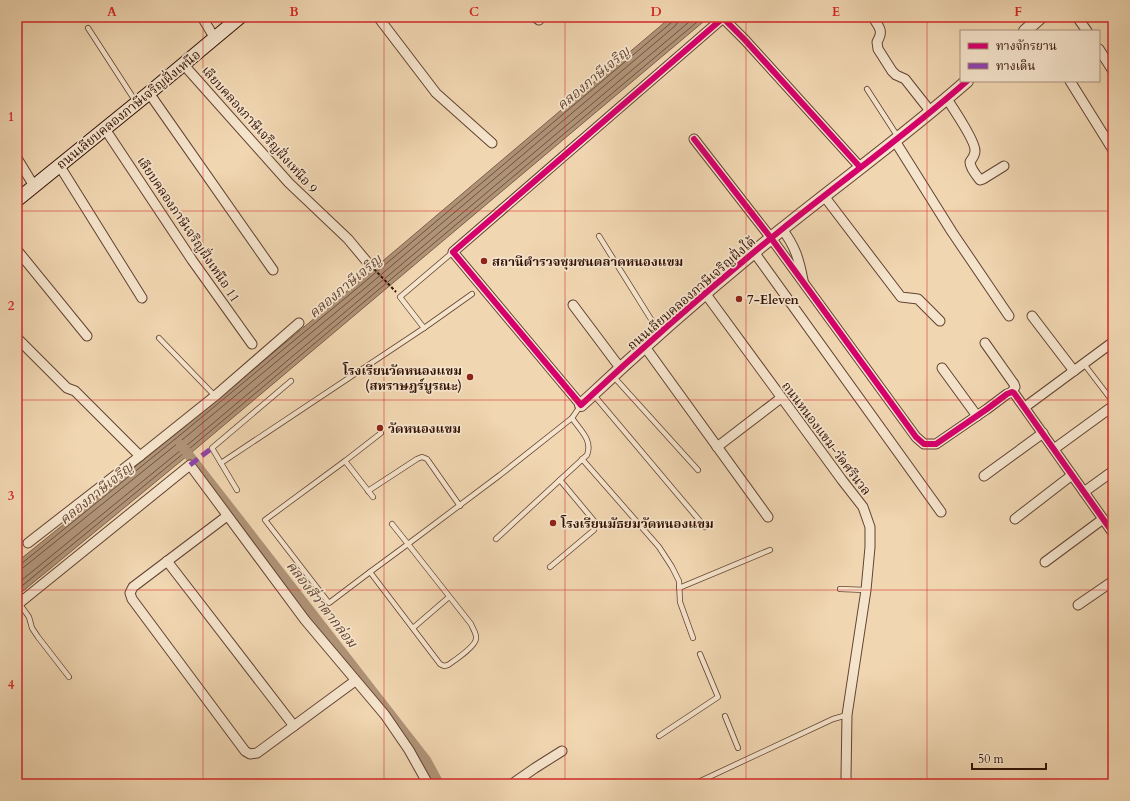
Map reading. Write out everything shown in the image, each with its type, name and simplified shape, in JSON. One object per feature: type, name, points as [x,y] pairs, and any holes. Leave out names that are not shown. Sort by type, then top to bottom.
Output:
[{"type":"main road","name":"ถนนเลียบคลองภาษีเจริญฝั่งเหนือ","points":[[17,200],[137,104],[214,37],[240,17]]},
{"type":"street","points":[[202,17],[214,37]]},
{"type":"street","points":[[378,17],[436,93],[492,143]]},
{"type":"street","points":[[873,17],[881,30],[881,34],[877,42],[878,49],[892,71],[905,79],[930,112]]},
{"type":"street","points":[[1077,17],[1086,30]]},
{"type":"street","points":[[581,405],[453,252],[724,18],[860,167]]},
{"type":"street","points":[[1100,51],[1113,71]]},
{"type":"street","name":"เลียบคลองภาษีเจริญฝั่งเหนือ 9","points":[[183,64],[289,184],[348,239],[368,263]]},
{"type":"street","name":"ถนนเลียบคลองภาษีเจริญฝั่งใต้","points":[[581,405],[705,293],[782,229],[860,167],[897,140],[967,82]]},
{"type":"street","points":[[1071,82],[1113,150]]},
{"type":"street","points":[[149,93],[273,270]]},
{"type":"street","points":[[947,99],[976,150],[970,162],[970,166],[980,180],[1004,166]]},
{"type":"street","name":"เลียบคลองภาษีเจริญฝั่งเหนือ 11","points":[[105,129],[192,260],[252,344]]},
{"type":"street","points":[[694,139],[771,238],[916,436],[924,444],[936,444],[1012,392],[1015,387],[1014,384],[985,343]]},
{"type":"street","points":[[897,140],[952,232],[1009,316]]},
{"type":"street","points":[[17,158],[34,186]]},
{"type":"street","points":[[59,165],[142,298]]},
{"type":"street","points":[[824,196],[901,297],[918,299],[940,321]]},
{"type":"street","points":[[782,229],[797,254],[803,283]]},
{"type":"street","points":[[17,250],[87,336]]},
{"type":"street","points":[[754,252],[941,512]]},
{"type":"street","name":"ถนนหนองแขม-วัดศรีนวล","points":[[705,293],[781,398],[863,507],[870,527],[870,547],[866,590],[847,715],[847,784]]},
{"type":"street","points":[[572,305],[617,372]]},
{"type":"street","points":[[1032,316],[1074,371]]},
{"type":"street","points":[[28,543],[215,396],[299,323]]},
{"type":"street","points":[[17,338],[67,388],[75,391],[140,456]]},
{"type":"street","points":[[1025,407],[1113,342]]},
{"type":"street","points":[[645,347],[768,517]]},
{"type":"street","points":[[942,368],[977,416]]},
{"type":"street","points":[[1012,392],[1025,407],[1113,533]]},
{"type":"street","points":[[717,447],[781,398]]},
{"type":"street","points":[[1054,449],[1113,406]]},
{"type":"street","points":[[984,476],[1043,433]]},
{"type":"street","points":[[18,604],[190,465],[305,620],[385,715],[409,750],[428,784]]},
{"type":"street","points":[[1084,492],[1113,471]]},
{"type":"street","points":[[1015,519],[1072,475]]},
{"type":"street","points":[[227,516],[133,587],[130,593],[132,599],[245,751],[250,754],[257,753],[355,681]]},
{"type":"street","points":[[1045,562],[1103,519]]},
{"type":"street","points":[[167,561],[294,726]]},
{"type":"street","points":[[1078,605],[1113,581]]},
{"type":"street","points":[[512,784],[562,751]]},
{"type":"lane","points":[[88,28],[137,104]]},
{"type":"lane","points":[[867,89],[897,140]]},
{"type":"lane","points":[[600,236],[650,318],[661,333]]},
{"type":"lane","points":[[424,328],[400,297],[453,252]]},
{"type":"lane","points":[[221,463],[424,328],[472,294]]},
{"type":"lane","points":[[159,338],[215,396]]},
{"type":"lane","points":[[1084,364],[1113,402]]},
{"type":"lane","points":[[617,372],[698,470]]},
{"type":"lane","points":[[237,490],[212,448],[291,381]]},
{"type":"lane","points":[[593,394],[705,527]]},
{"type":"lane","points":[[381,433],[346,461],[265,520],[329,603],[500,475],[572,418],[581,405]]},
{"type":"lane","points":[[496,539],[587,455],[590,447],[588,440],[572,418]]},
{"type":"lane","points":[[368,491],[422,457],[427,459],[460,506]]},
{"type":"lane","points":[[582,459],[659,547],[672,567],[679,581],[680,602],[693,638]]},
{"type":"lane","points":[[346,461],[373,497]]},
{"type":"lane","points":[[550,567],[594,530],[595,522],[560,480]]},
{"type":"lane","points":[[370,572],[440,664],[444,666],[448,665],[474,645],[476,634],[473,629],[450,597],[392,524]]},
{"type":"lane","points":[[679,588],[770,550]]},
{"type":"lane","points":[[840,589],[866,590]]},
{"type":"lane","points":[[413,628],[450,597]]},
{"type":"lane","points":[[18,604],[29,617],[32,628],[38,637],[69,677]]},
{"type":"lane","points":[[660,736],[719,699],[700,654]]},
{"type":"lane","points":[[694,784],[833,719],[847,715]]},
{"type":"lane","points":[[725,716],[738,748]]},
{"type":"path","points":[[368,263],[395,290]]},
{"type":"water","points":[[671,17],[709,17],[198,447],[17,596],[17,562],[183,428]]},
{"type":"waterway","name":"คลองสี่วาตากล่อม","points":[[181,445],[426,760],[439,784]]},
{"type":"marked path","points":[[190,465],[212,448]]},
{"type":"cycle path","points":[[860,167],[745,40],[723,18],[453,252],[581,405],[730,272],[922,119],[966,82]]},
{"type":"cycle path","points":[[694,139],[771,238],[916,437],[924,444],[936,444],[1012,392],[1113,533]]},
{"type":"place","name":"สถานีตำรวจชุมชนตลาดหนองแขม","points":[[484,261]]},
{"type":"place","name":"7-Eleven","points":[[739,299]]},
{"type":"place","name":"โรงเรียนวัดหนองแขม (สหราษฎร์บูรณะ)","points":[[470,377]]},
{"type":"place","name":"วัดหนองแขม","points":[[380,428]]},
{"type":"place","name":"โรงเรียนมัธยมวัดหนองแขม","points":[[553,523]]},
{"type":"water label","name":"คลองภาษีเจริญ","points":[[593,78]]},
{"type":"water label","name":"คลองภาษีเจริญ","points":[[345,286]]},
{"type":"water label","name":"คลองภาษีเจริญ","points":[[96,493]]}]
